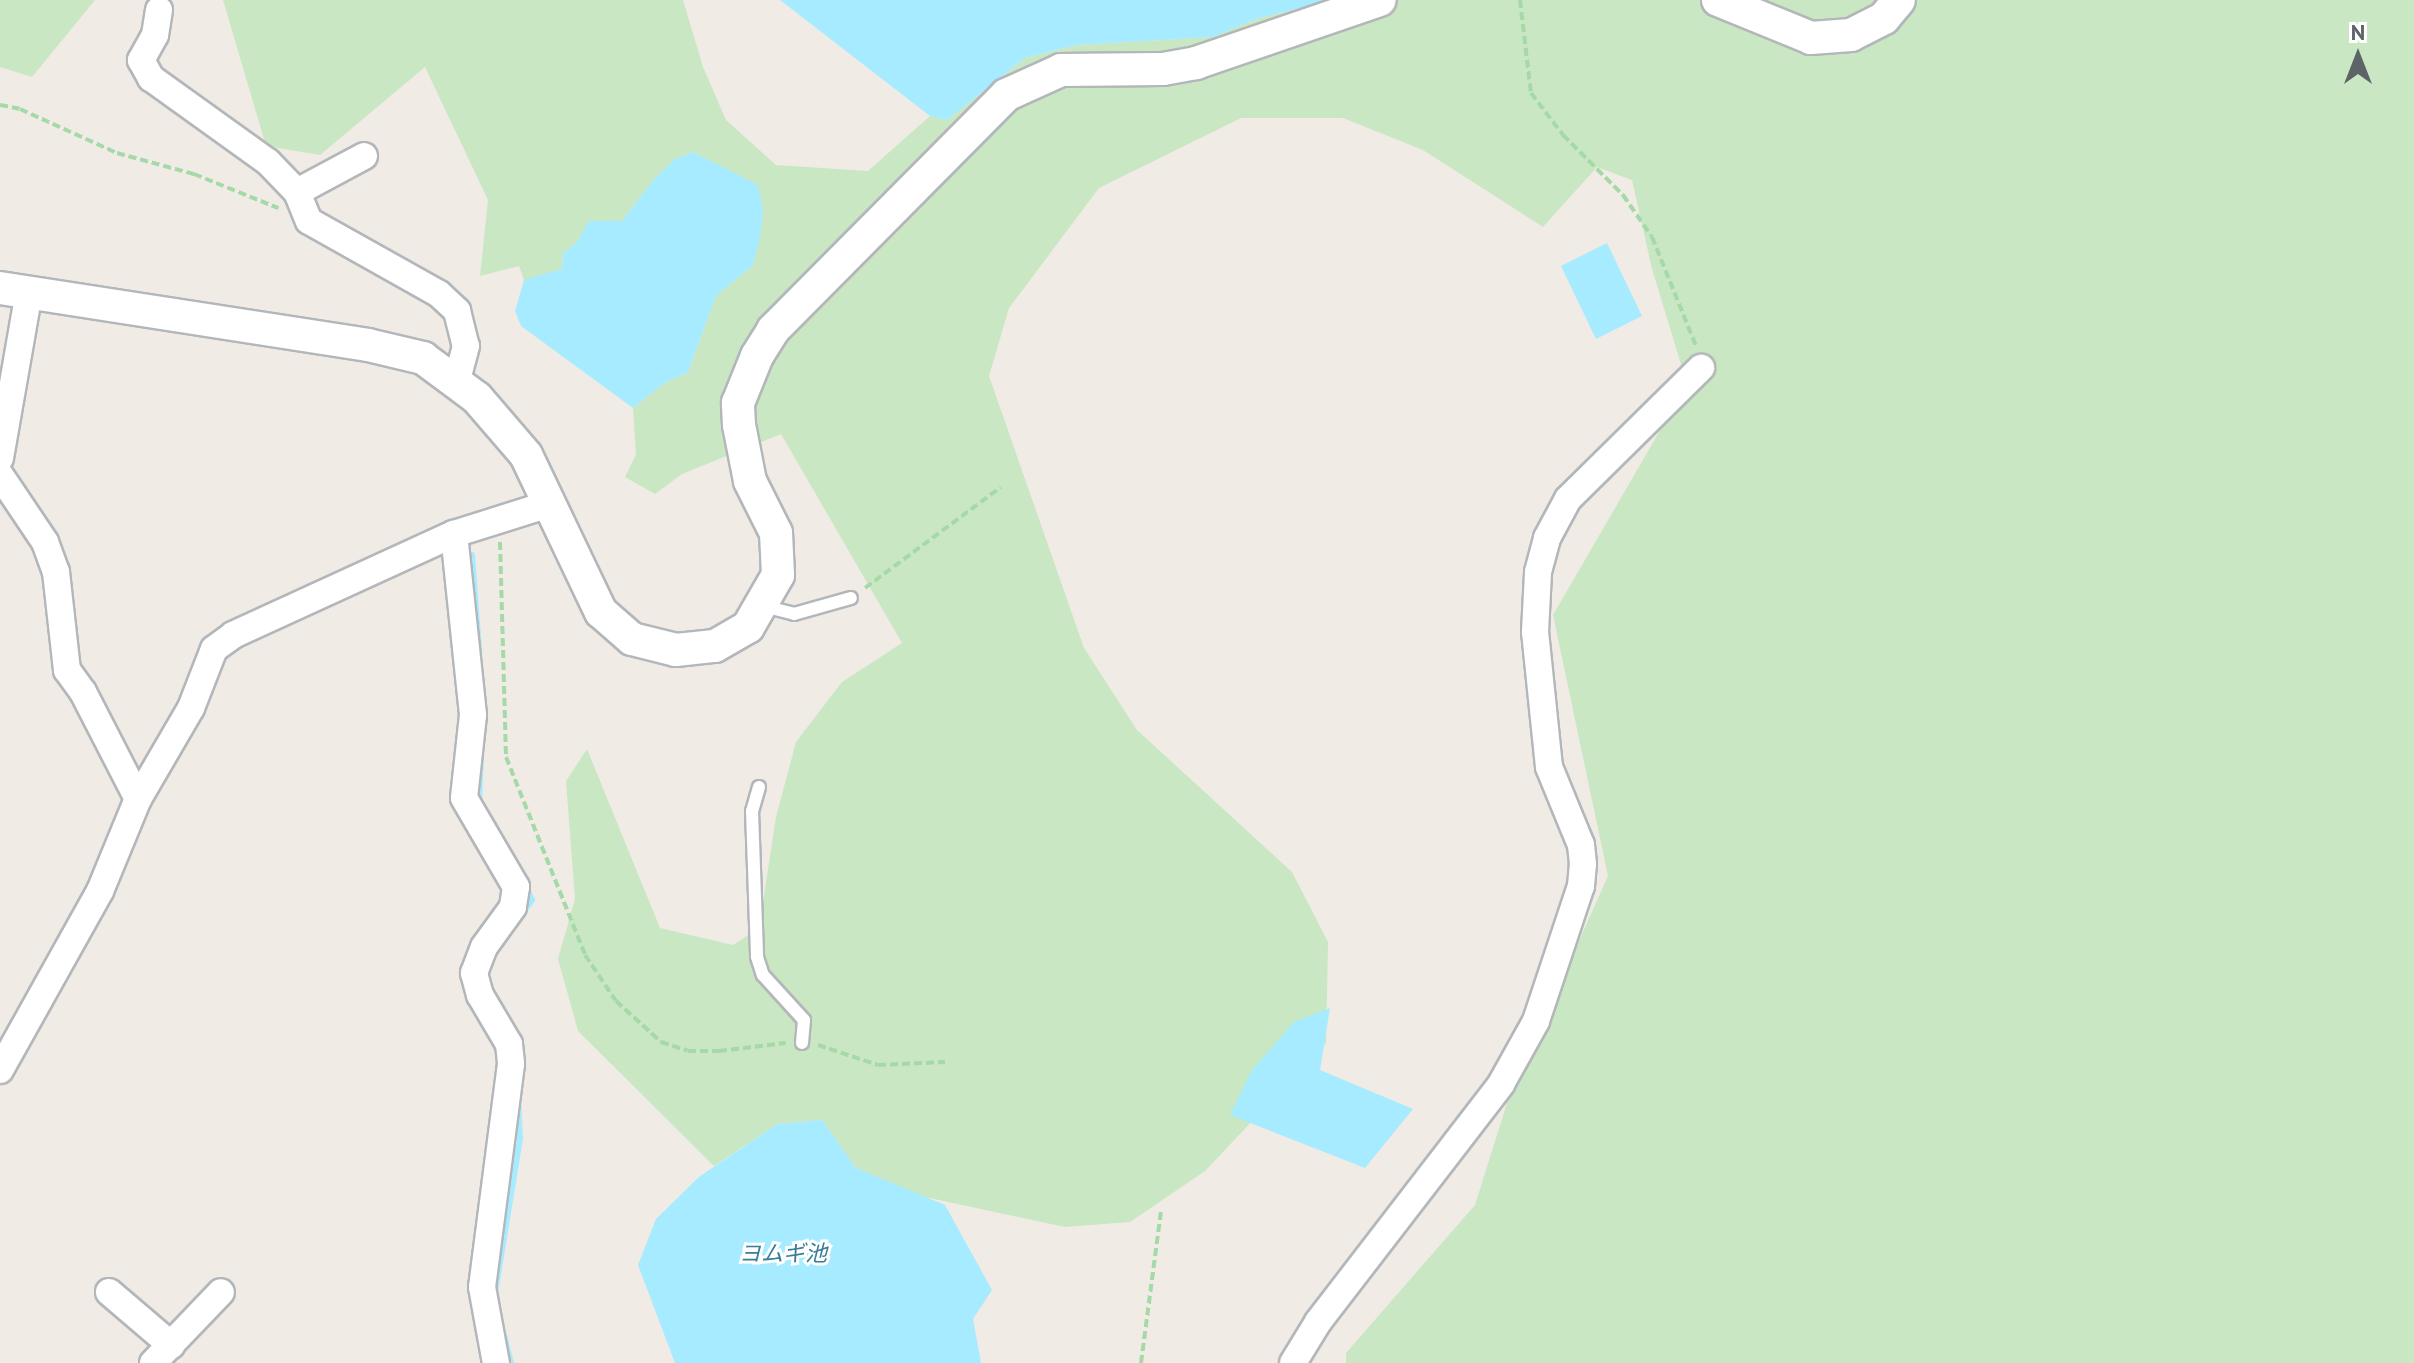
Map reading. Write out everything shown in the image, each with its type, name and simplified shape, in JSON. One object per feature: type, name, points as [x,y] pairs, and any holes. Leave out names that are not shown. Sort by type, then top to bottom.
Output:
[{"type":"street","points":[[0,458],[14,290],[368,345],[423,358],[457,380],[502,422],[536,472],[601,612],[632,639],[676,650],[715,646],[748,627],[763,606],[778,575],[779,552],[770,512],[750,481],[742,456],[738,403],[757,356],[773,330],[1006,95],[1061,70],[1163,69],[1196,63],[1380,0]]},
{"type":"street","points":[[1718,0],[1811,38],[1851,35],[1884,18],[1899,0]]},
{"type":"street","points":[[159,10],[155,35],[141,60],[151,78],[268,162],[297,192],[309,221],[439,294],[457,311],[466,346],[457,380]]},
{"type":"street","points":[[297,192],[364,156]]},
{"type":"street","points":[[1293,1363],[1318,1322],[1501,1084],[1536,1021],[1581,886],[1583,864],[1581,845],[1549,767],[1535,632],[1538,572],[1547,538],[1568,499],[1701,368]]},
{"type":"street","points":[[0,475],[45,542],[56,572],[67,670],[83,692],[138,799]]},
{"type":"street","points":[[0,1070],[100,891],[138,799],[191,708],[214,649],[233,635],[454,534],[549,504]]},
{"type":"street","points":[[454,534],[473,715],[464,798],[516,887],[513,907],[484,947],[474,973],[480,995],[509,1044],[511,1064],[482,1287],[496,1363]]},
{"type":"street","points":[[109,1292],[162,1354],[221,1292]]},
{"type":"lane","points":[[763,606],[794,614],[851,598]]},
{"type":"lane","points":[[759,787],[752,811],[757,957],[763,975],[804,1020],[802,1043]]},
{"type":"path","points":[[1520,0],[1531,93],[1563,135],[1623,195],[1652,237],[1675,286],[1701,368]]},
{"type":"path","points":[[0,105],[309,221]]},
{"type":"path","points":[[851,598],[1001,487]]},
{"type":"path","points":[[499,520],[506,757],[585,955],[616,1001],[661,1042],[703,1051],[802,1043],[887,1067],[945,1062]]},
{"type":"path","points":[[1141,1363],[1161,1211]]},
{"type":"green space","points":[[0,0],[95,0],[32,77],[0,67]]},
{"type":"green space","points":[[223,0],[683,0],[703,67],[726,120],[776,165],[868,171],[930,116],[947,120],[1025,58],[1076,45],[1213,37],[1256,19],[1331,0],[2414,0],[2414,1363],[1346,1363],[1346,1353],[1475,1205],[1509,1097],[1608,876],[1553,615],[1687,384],[1652,269],[1632,180],[1597,167],[1543,227],[1423,150],[1343,118],[1241,118],[1099,188],[1009,308],[989,376],[1084,648],[1137,730],[1292,872],[1328,942],[1326,1043],[1205,1171],[1130,1222],[1065,1227],[911,1194],[856,1168],[822,1120],[777,1124],[714,1166],[578,1031],[558,959],[575,899],[566,781],[587,749],[660,928],[733,945],[759,928],[776,817],[796,742],[842,682],[902,643],[781,434],[682,474],[655,494],[625,477],[636,455],[633,408],[663,384],[688,372],[716,296],[753,265],[763,210],[758,186],[693,152],[675,159],[655,178],[622,221],[589,222],[577,242],[563,253],[562,269],[538,279],[524,280],[519,266],[480,276],[488,200],[425,67],[320,155],[266,146]]},
{"type":"water","points":[[780,0],[1331,0],[1256,19],[1213,37],[1076,45],[1025,58],[947,120],[930,116]]},
{"type":"water","points":[[693,152],[758,185],[763,210],[760,239],[753,265],[716,296],[688,372],[663,384],[633,408],[521,326],[515,311],[524,280],[562,269],[563,253],[577,242],[589,221],[622,221],[655,178],[675,159]]},
{"type":"water","points":[[1607,243],[1642,316],[1596,339],[1561,266]]},
{"type":"water","points":[[1330,1008],[1320,1070],[1413,1109],[1365,1168],[1230,1115],[1252,1070],[1294,1022]]},
{"type":"water","name":"ヨムギ池","points":[[822,1120],[856,1168],[945,1205],[992,1290],[973,1319],[981,1363],[675,1363],[638,1265],[656,1219],[699,1177],[777,1124]]},
{"type":"waterway","points":[[472,555],[479,651]]},
{"type":"waterway","points":[[479,803],[481,758]]},
{"type":"waterway","points":[[504,842],[532,900],[523,913]]},
{"type":"waterway","points":[[495,1293],[520,1138],[518,1103]]},
{"type":"waterway","points":[[504,1335],[511,1363]]}]
